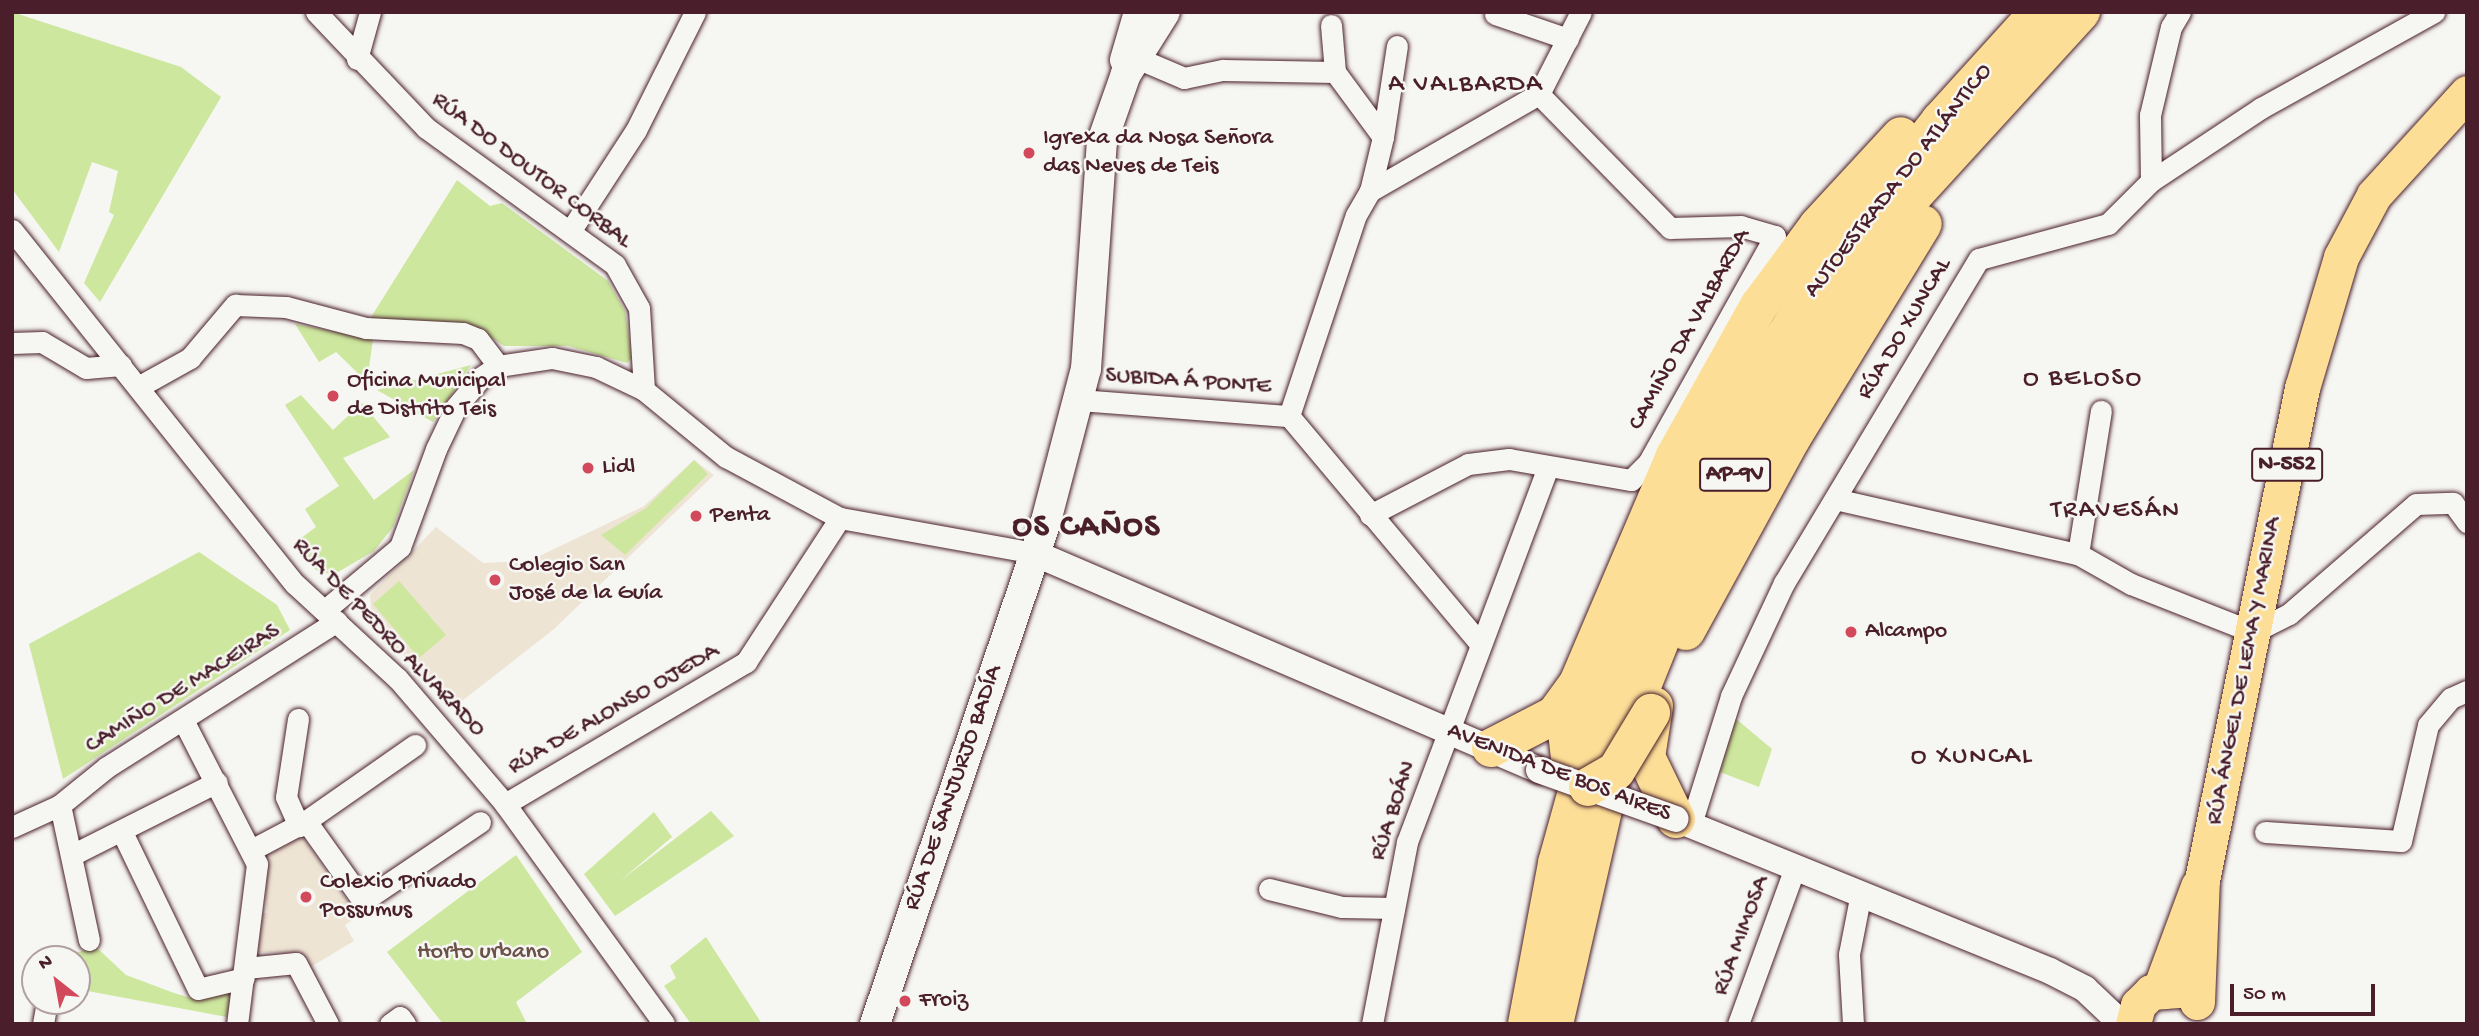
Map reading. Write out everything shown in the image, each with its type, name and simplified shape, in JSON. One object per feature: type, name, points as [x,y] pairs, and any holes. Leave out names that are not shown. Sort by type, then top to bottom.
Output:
[{"type":"highway","name":"AUTOESTRADA DO ATLÁNTICO","points":[[1554,1024],[1617,748],[1701,539],[1767,414],[1899,211],[2081,12]]},
{"type":"highway","name":"AP-9V","points":[[2033,18],[1955,80],[1875,162],[1759,306],[1675,456],[1579,681],[1567,732],[1567,780],[1616,771],[1651,713],[1689,625],[1909,242],[2099,12]]},
{"type":"highway","name":"AUTOESTRADA DO ATLÁNTICO","points":[[1527,1024],[1557,863],[1590,745],[1696,489],[1742,404],[1842,246],[2033,18]]},
{"type":"highway","name":"RÚA ÁNGEL DE LEMA Y MARINA","points":[[2202,880],[2302,388],[2341,257],[2374,195],[2467,93]]},
{"type":"highway","name":"AP-9V","points":[[1490,748],[1555,715],[1579,681]]},
{"type":"highway","name":"AP-9V","points":[[1651,713],[1646,757],[1684,821]]},
{"type":"highway","name":"N-552","points":[[2140,1009],[2184,912],[2202,880]]},
{"type":"highway","points":[[2200,1013],[2202,880]]},
{"type":"highway","points":[[2140,1009],[2180,990],[2200,1013]]},
{"type":"main road","points":[[1131,66],[1125,45],[1139,12]]},
{"type":"main road","points":[[1131,66],[1165,12]]},
{"type":"main road","name":"RÚA DE SANJURJO BADÍA","points":[[875,1024],[1034,553],[1080,400],[1102,142],[1131,66]]},
{"type":"street","name":"RÚA DO DOUTOR CORBAL","points":[[316,12],[357,59],[439,139],[571,230],[630,284],[639,308],[644,390]]},
{"type":"street","points":[[357,59],[370,12]]},
{"type":"street","points":[[571,230],[636,130],[695,12]]},
{"type":"street","points":[[1370,191],[1539,94],[1581,12]]},
{"type":"street","points":[[2151,181],[2150,115],[2171,27],[2180,12]]},
{"type":"street","name":"RÚA DO XUNCAL","points":[[1684,821],[1731,696],[1784,583],[1979,259],[2108,224],[2151,181],[2261,108],[2434,12]]},
{"type":"street","points":[[1495,14],[1567,39]]},
{"type":"street","points":[[1331,25],[1335,72],[1383,137]]},
{"type":"street","points":[[1289,416],[1356,215],[1370,191],[1383,137],[1397,46]]},
{"type":"street","points":[[1131,66],[1184,78],[1223,70],[1335,72]]},
{"type":"street","name":"CAMIÑO DA VALBARDA","points":[[1539,94],[1670,228],[1741,226],[1775,236],[1648,463],[1631,480],[1547,469]]},
{"type":"street","name":"RÚA DE PEDRO ALVARADO","points":[[12,230],[295,584],[406,688],[505,804],[664,1024]]},
{"type":"street","points":[[138,387],[190,358],[235,306],[286,307],[366,328],[463,333],[478,339],[498,366],[575,360],[644,390],[726,457],[840,518],[1034,553]]},
{"type":"street","points":[[12,343],[42,342],[86,368],[121,365]]},
{"type":"street","name":"CAMIÑO DE MACEIRAS","points":[[12,827],[61,805],[107,767],[183,720],[331,616],[400,547],[456,407],[498,366]]},
{"type":"street","name":"SUBIDA Á PONTE","points":[[1080,400],[1289,416],[1480,643]]},
{"type":"street","points":[[2078,554],[2101,411]]},
{"type":"street","points":[[1370,515],[1468,464],[1509,459],[1547,469]]},
{"type":"street","name":"RÚA BOÁN","points":[[1372,1024],[1408,842],[1547,469]]},
{"type":"street","points":[[1834,500],[2078,554],[2131,584],[2253,632],[2289,614],[2416,504],[2453,503],[2467,522]]},
{"type":"street","name":"RÚA DE ALONSO OJEDA","points":[[505,804],[746,662],[840,518]]},
{"type":"street","name":"AVENIDA DE BOS AIRES","points":[[1034,553],[1567,780],[1684,821],[2085,989],[2140,1009]]},
{"type":"street","points":[[2265,832],[2401,841],[2428,725],[2451,698],[2467,691]]},
{"type":"street","points":[[298,719],[286,797],[363,901],[480,822]]},
{"type":"street","points":[[183,720],[253,849],[258,881],[237,1024]]},
{"type":"street","points":[[253,849],[303,823],[415,746]]},
{"type":"street","points":[[72,855],[217,782]]},
{"type":"street","points":[[61,805],[89,940]]},
{"type":"street","points":[[122,832],[198,989],[245,973],[296,963],[328,1024]]},
{"type":"street","name":"RÚA MIMOSA","points":[[1738,1024],[1795,867]]},
{"type":"street","points":[[1269,889],[1342,906],[1394,908]]},
{"type":"street","points":[[1853,1024],[1849,954],[1861,894]]},
{"type":"street","points":[[390,1024],[400,1017],[405,1024]]},
{"type":"shaded area","name":"Colegio San José de la Guía","points":[[694,460],[714,475],[554,629],[453,708],[372,622],[370,595],[436,527],[483,563],[529,561],[644,506]]},
{"type":"shaded area","name":"Colexio Privado Possumus","points":[[302,836],[358,916],[345,925],[354,941],[309,968],[293,953],[252,952],[259,913],[267,913],[263,855]]},
{"type":"green space","points":[[12,12],[181,67],[221,97],[100,302],[84,283],[114,215],[109,212],[118,171],[92,162],[59,252],[12,189]]},
{"type":"green space","points":[[457,180],[490,206],[502,203],[608,281],[625,311],[632,358],[627,363],[568,346],[504,346],[482,331],[368,322]]},
{"type":"green space","points":[[295,324],[373,339],[367,382],[336,352],[319,362]]},
{"type":"green space","points":[[471,365],[433,422],[377,390]]},
{"type":"green space","points":[[301,395],[333,430],[362,403],[390,437],[343,458],[374,500],[414,470],[393,527],[374,551],[333,575],[316,570],[293,544],[316,527],[305,509],[339,486],[285,405]]},
{"type":"green space","points":[[694,460],[708,474],[625,555],[601,535],[646,508]]},
{"type":"green space","points":[[199,552],[277,605],[290,630],[63,779],[29,644]]},
{"type":"green space","points":[[399,581],[446,635],[419,658],[373,604]]},
{"type":"green space","points":[[1735,718],[1772,749],[1759,787],[1720,772]]},
{"type":"green space","points":[[711,811],[734,836],[615,916],[584,874],[654,812],[672,837],[620,881]]},
{"type":"green space","name":"Horto urbano","points":[[516,855],[582,952],[516,1002],[527,1024],[443,1024],[387,952]]},
{"type":"green space","points":[[706,937],[762,1024],[691,1024],[664,986],[676,978],[670,966]]},
{"type":"green space","points":[[96,947],[126,975],[174,993],[191,998],[232,992],[227,1017],[91,992],[91,948]]},
{"type":"place","name":"Igrexa da Nosa Señora das Neves de Teis","points":[[1029,153]]},
{"type":"place","name":"Oficina Municipal de Distrito Teis","points":[[333,396]]},
{"type":"place","name":"Lidl","points":[[588,468]]},
{"type":"place","name":"Penta","points":[[696,516]]},
{"type":"place","name":"Colegio San José de la Guía","points":[[495,580]]},
{"type":"place","name":"Alcampo","points":[[1851,632]]},
{"type":"place","name":"Colexio Privado Possumus","points":[[306,897]]},
{"type":"place","name":"Froiz","points":[[905,1001]]},
{"type":"district","name":"A VALBARDA","points":[[1466,86]]},
{"type":"district","name":"O BELOSO","points":[[2083,380]]},
{"type":"district","name":"TRAVESÁN","points":[[2116,512]]},
{"type":"district","name":"OS CAÑOS","points":[[1087,528]]},
{"type":"district","name":"O XUNCAL","points":[[1972,758]]}]
